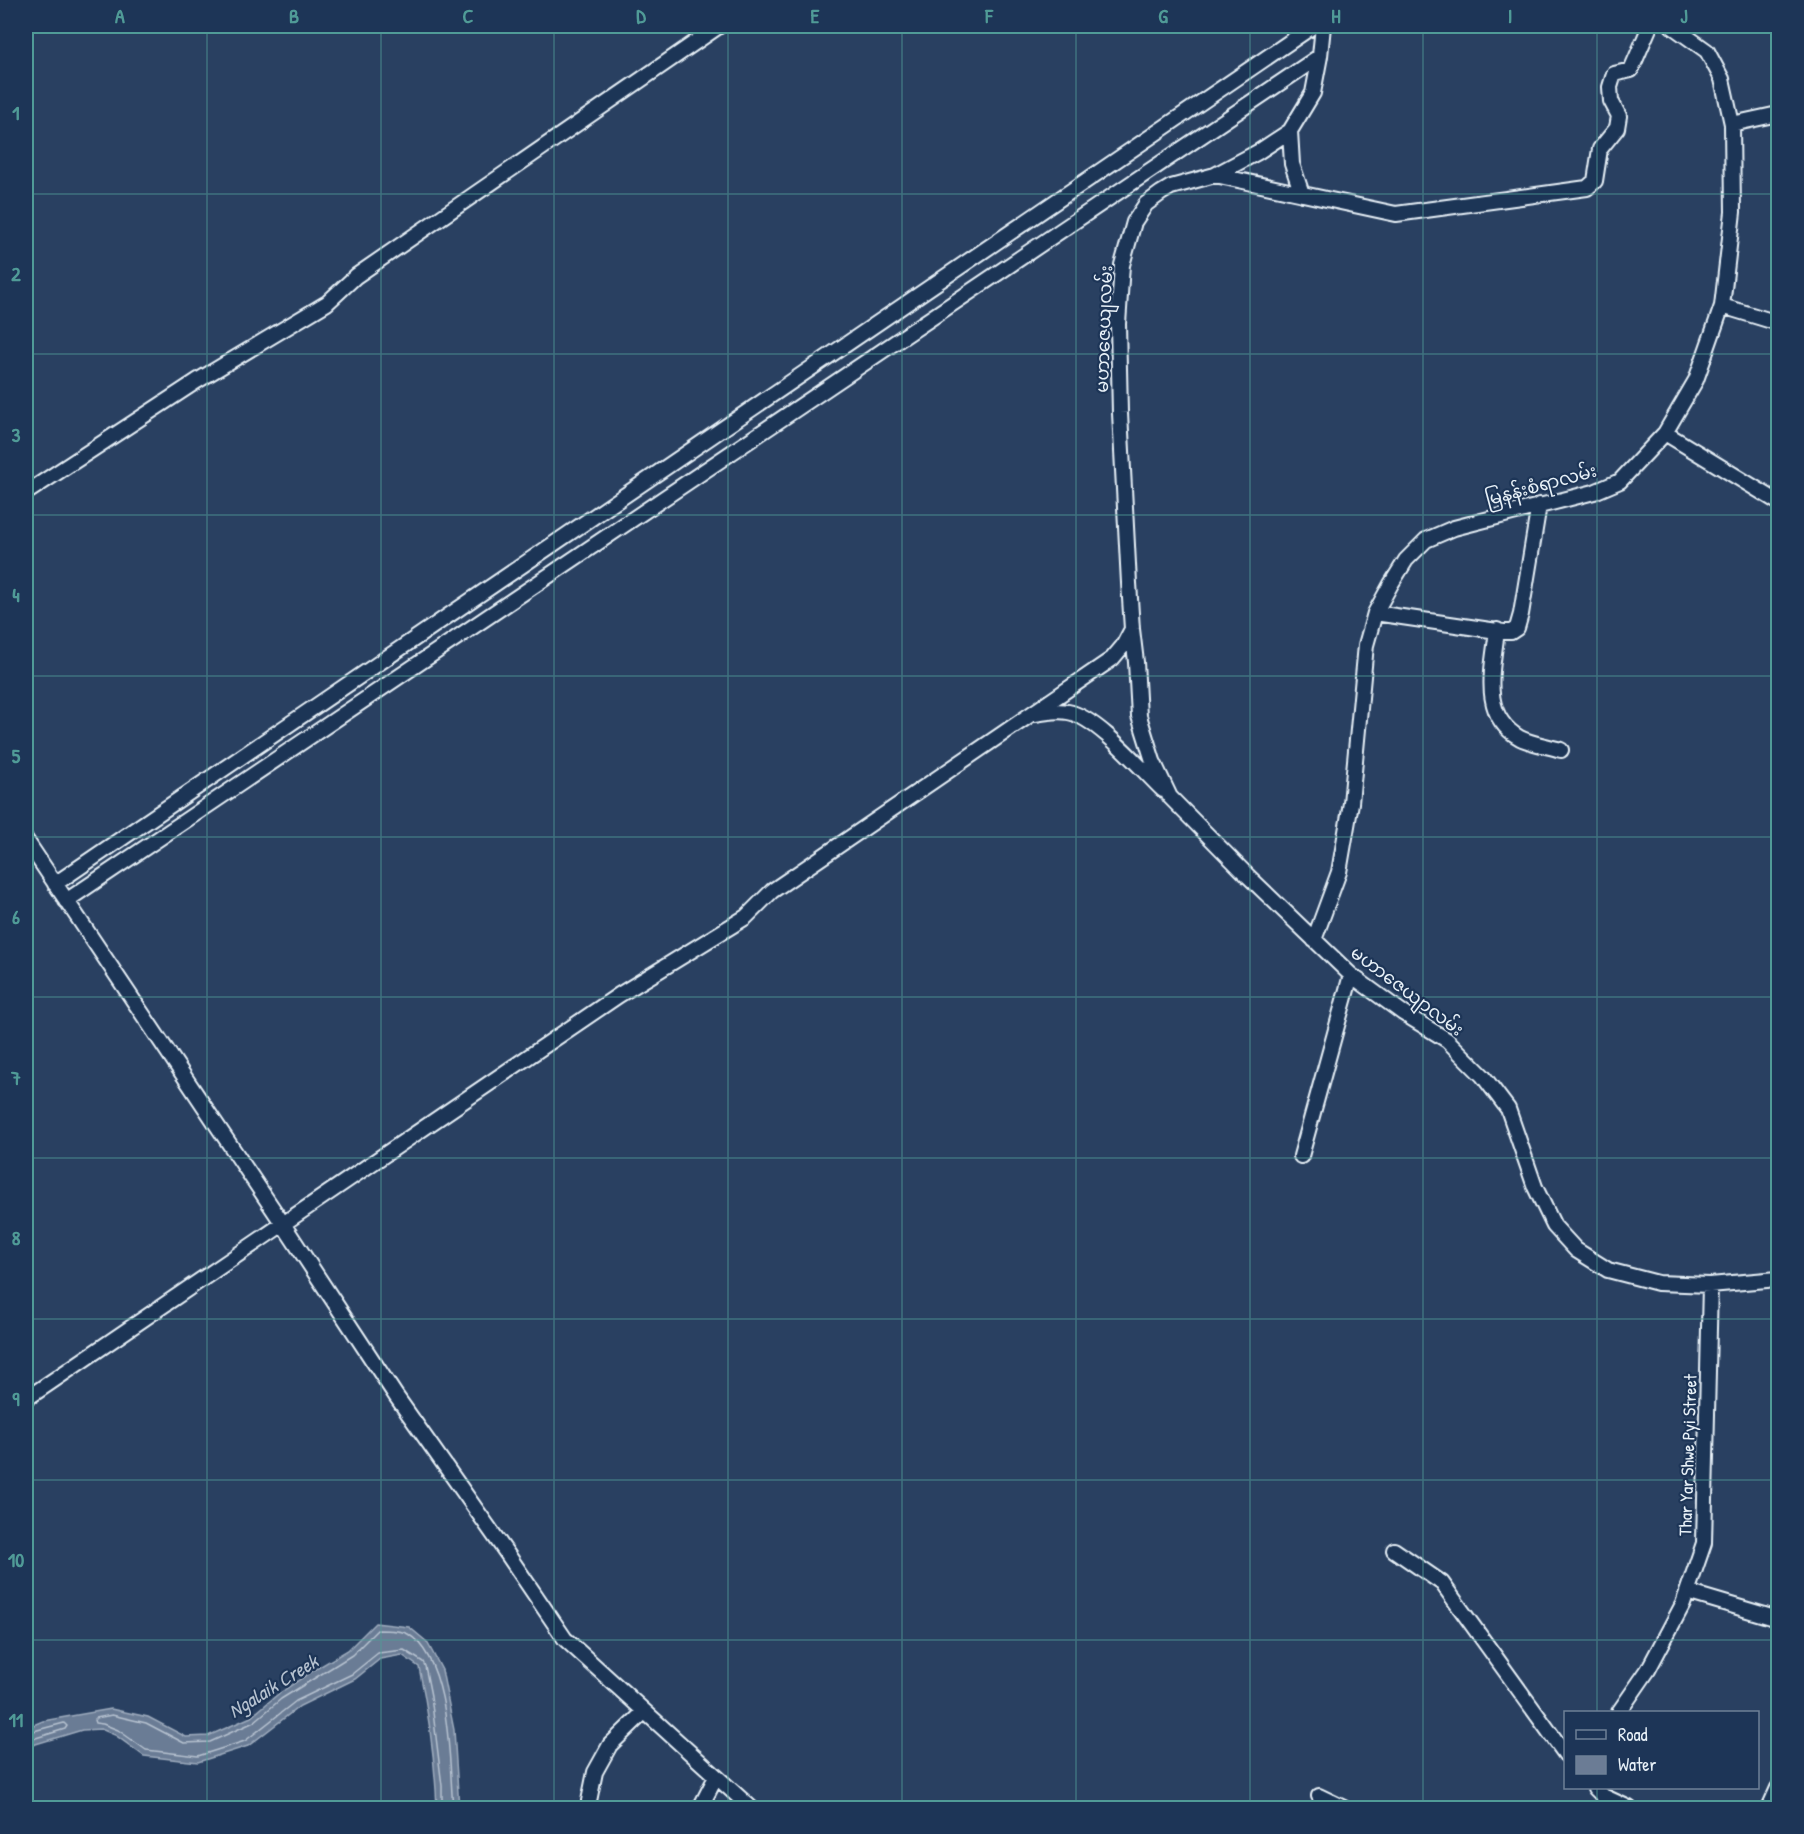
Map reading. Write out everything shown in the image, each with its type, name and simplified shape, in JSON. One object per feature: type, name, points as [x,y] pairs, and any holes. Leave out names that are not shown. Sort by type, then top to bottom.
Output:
[{"type":"street","points":[[26,493],[197,381],[327,303],[356,276],[719,26]]},
{"type":"street","points":[[55,884],[1313,26]]},
{"type":"street","name":"မဟာဇေယျလမ်း","points":[[1136,662],[1131,629],[1120,413],[1119,324],[1122,265],[1134,222],[1146,204],[1171,187],[1215,175],[1258,152],[1290,131],[1313,93],[1323,26]]},
{"type":"street","points":[[1215,175],[1396,214],[1587,188],[1595,181],[1600,149],[1617,128],[1619,116],[1611,101],[1610,87],[1614,74],[1631,70],[1650,26]]},
{"type":"street","name":"မြနန်းစံရာလမ်း","points":[[1314,940],[1339,872],[1351,803],[1366,645],[1375,613],[1406,560],[1426,540],[1454,528],[1594,492],[1620,481],[1665,433],[1696,380],[1722,306],[1733,212],[1732,124],[1722,79],[1707,51],[1672,26]]},
{"type":"street","points":[[66,901],[1320,56]]},
{"type":"street","points":[[1732,124],[1779,114]]},
{"type":"street","points":[[1290,131],[1292,164],[1302,194]]},
{"type":"street","points":[[1722,306],[1779,323]]},
{"type":"street","points":[[1665,433],[1779,502]]},
{"type":"street","points":[[1375,613],[1511,632],[1517,628],[1520,620],[1539,505]]},
{"type":"street","points":[[26,1400],[619,995],[746,917],[772,891],[1112,659],[1123,646],[1131,629]]},
{"type":"street","points":[[1497,630],[1491,693],[1494,710],[1508,729],[1520,738],[1561,750]]},
{"type":"street","name":"မဟာဇေယျာလမ်း","points":[[1136,662],[1139,716],[1153,761],[1170,797],[1351,975],[1403,1013],[1447,1040],[1484,1076],[1508,1109],[1535,1187],[1554,1226],[1576,1250],[1608,1269],[1658,1282],[1710,1286],[1779,1279]]},
{"type":"street","points":[[1030,714],[1052,711],[1068,712],[1086,718],[1099,727],[1170,797]]},
{"type":"street","points":[[26,840],[284,1224],[396,1396],[565,1639],[751,1809]]},
{"type":"street","points":[[1301,1156],[1351,975]]},
{"type":"street","name":"Thar Yar Shwe Pyi Street","points":[[1620,1711],[1648,1670],[1683,1604],[1704,1543],[1710,1286]]},
{"type":"street","points":[[1394,1550],[1442,1583],[1564,1752]]},
{"type":"street","points":[[1687,1592],[1779,1618]]},
{"type":"street","points":[[589,1801],[595,1772],[610,1745],[644,1712]]},
{"type":"street","points":[[700,1809],[716,1777]]},
{"type":"street","points":[[1769,1809],[1779,1788]]},
{"type":"street","points":[[1596,1789],[1603,1796],[1629,1809]]},
{"type":"street","points":[[1319,1796],[1344,1809]]},
{"type":"water","points":[[375,1623],[409,1627],[427,1642],[442,1670],[454,1730],[459,1808],[437,1808],[431,1738],[419,1667],[402,1655],[380,1659],[355,1679],[300,1706],[248,1746],[198,1762],[144,1756],[115,1735],[101,1729],[82,1730],[26,1747],[26,1728],[43,1721],[111,1709],[148,1717],[186,1737],[208,1736],[251,1717],[277,1695],[348,1650]]},
{"type":"water label","name":"Ngalaik Creek","points":[[273,1686]]}]
